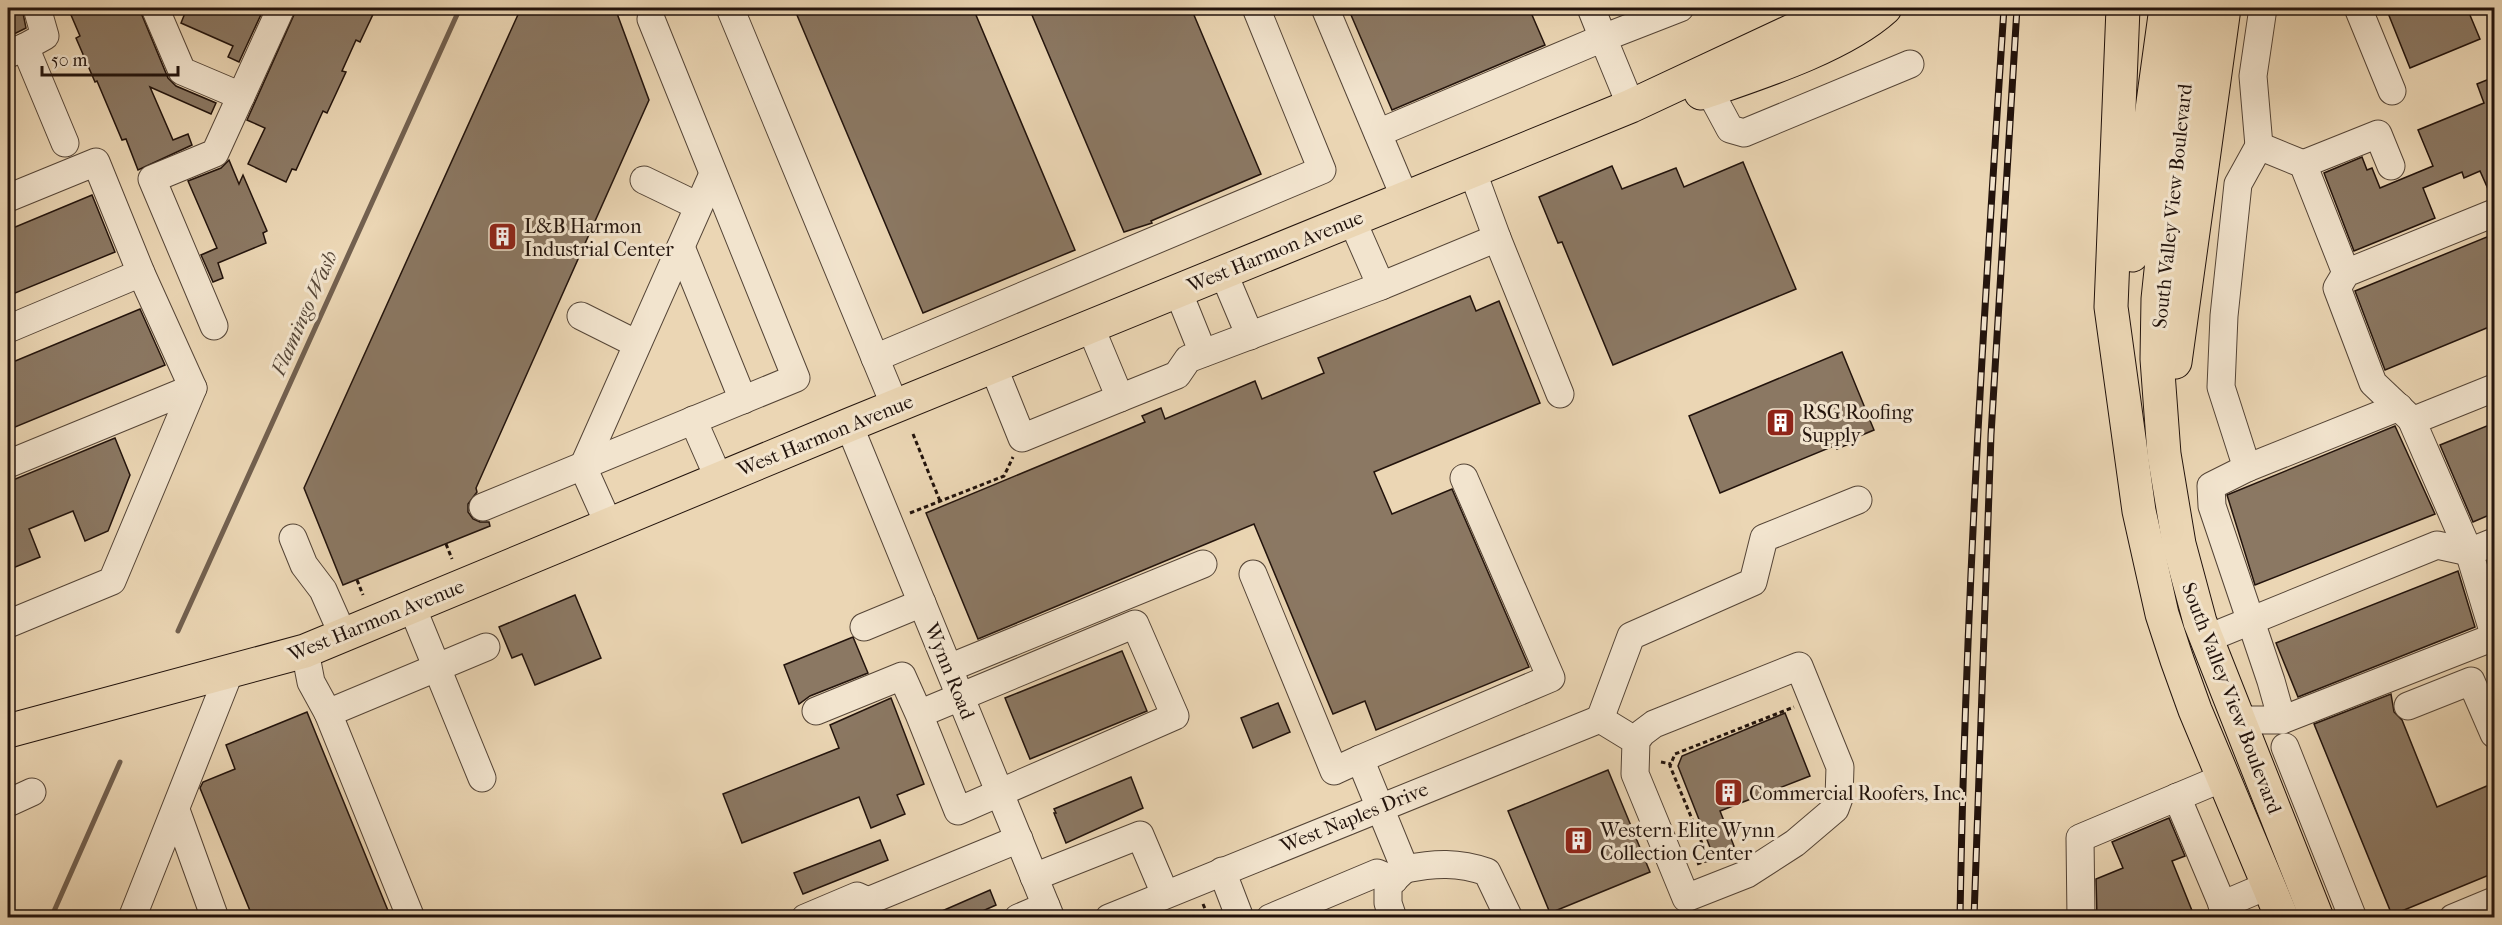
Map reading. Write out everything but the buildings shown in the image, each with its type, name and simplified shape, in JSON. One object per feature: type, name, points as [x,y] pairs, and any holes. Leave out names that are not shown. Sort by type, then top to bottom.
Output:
[{"type":"main road","name":"West Harmon Avenue","points":[[8,731],[305,651],[895,406],[1631,105],[1683,99],[1705,80],[1834,8]]},
{"type":"main road","name":"West Harmon Avenue","points":[[1705,80],[1829,43],[1851,32],[1885,8]]},
{"type":"main road","name":"South Valley View Boulevard","points":[[2123,8],[2111,307],[2129,424],[2139,511],[2162,614],[2195,710],[2282,918]]},
{"type":"main road","points":[[2129,424],[2126,318],[2130,267],[2166,8]]},
{"type":"main road","name":"South Valley View Boulevard","points":[[2196,8],[2166,223],[2158,299],[2157,359],[2164,454],[2184,567],[2206,639],[2317,918]]},
{"type":"main road","points":[[2164,454],[2192,227],[2224,8]]},
{"type":"street","points":[[37,8],[45,36],[16,51],[65,143]]},
{"type":"street","points":[[155,8],[182,71],[241,96]]},
{"type":"street","points":[[214,326],[152,179],[215,153],[280,8]]},
{"type":"street","points":[[730,8],[895,406]]},
{"type":"street","points":[[875,358],[1322,170],[1256,8]]},
{"type":"street","points":[[1325,8],[1405,198]]},
{"type":"street","points":[[1590,8],[1631,105]]},
{"type":"street","points":[[1378,133],[1680,8]]},
{"type":"street","points":[[2247,468],[2221,387],[2224,316],[2238,184],[2259,146],[2253,76],[2263,8]]},
{"type":"street","points":[[2358,8],[2392,91]]},
{"type":"street","points":[[483,507],[796,378],[651,19]]},
{"type":"street","points":[[1705,80],[1730,129],[1744,133],[1910,64]]},
{"type":"street","points":[[2259,146],[2303,164],[2378,134],[2391,166]]},
{"type":"street","points":[[8,198],[96,162],[141,273],[193,388],[112,581],[8,624]]},
{"type":"street","points":[[2303,164],[2346,273]]},
{"type":"street","points":[[1472,170],[1560,394]]},
{"type":"street","points":[[609,525],[584,467],[712,174]]},
{"type":"street","points":[[644,180],[698,206]]},
{"type":"street","points":[[2237,720],[2282,720],[2494,636],[2469,552],[2406,414],[2373,383],[2337,288],[2346,273],[2494,213]]},
{"type":"street","points":[[1352,220],[1381,286]]},
{"type":"street","points":[[993,366],[1022,438],[1177,375],[1188,359],[1381,286],[1497,238]]},
{"type":"street","points":[[681,247],[743,400]]},
{"type":"street","points":[[1223,272],[1250,336]]},
{"type":"street","points":[[8,329],[141,273]]},
{"type":"street","points":[[1178,291],[1203,353]]},
{"type":"street","points":[[581,316],[637,344]]},
{"type":"street","points":[[1090,326],[1120,398]]},
{"type":"street","points":[[8,464],[193,388]]},
{"type":"street","points":[[2282,720],[2252,621],[2212,506],[2211,486],[2247,468],[2406,414],[2494,388]]},
{"type":"street","points":[[693,420],[719,479]]},
{"type":"street","name":"Wynn Road","points":[[849,425],[1048,912]]},
{"type":"street","points":[[1253,574],[1334,771],[1551,678],[1464,478]]},
{"type":"street","points":[[1636,741],[1600,719],[1631,636],[1753,582],[1764,538],[1858,500]]},
{"type":"street","points":[[292,538],[304,565],[324,590],[343,635]]},
{"type":"street","points":[[2206,639],[2437,545],[2469,552],[2494,542]]},
{"type":"street","points":[[949,668],[1203,564]]},
{"type":"street","points":[[864,627],[922,603]]},
{"type":"street","points":[[412,607],[482,778]]},
{"type":"street","points":[[816,711],[902,676],[958,811],[1175,716],[1135,624],[919,714]]},
{"type":"street","points":[[328,713],[486,647]]},
{"type":"street","points":[[305,651],[311,682],[328,713],[411,918]]},
{"type":"street","points":[[1799,666],[1813,699],[1840,767],[1839,798],[1835,809],[1795,843],[1748,874],[1686,898],[1635,774],[1636,741],[1642,732],[1654,724],[1799,666]]},
{"type":"street","points":[[132,918],[231,671]]},
{"type":"street","points":[[2408,706],[2471,681],[2494,734]]},
{"type":"street","name":"West Naples Drive","points":[[1109,918],[1600,719]]},
{"type":"street","points":[[2285,747],[2353,918]]},
{"type":"street","points":[[1360,759],[1379,807],[1399,874]]},
{"type":"street","points":[[2081,918],[2080,838],[2224,777]]},
{"type":"street","points":[[8,803],[32,792]]},
{"type":"street","points":[[2177,797],[2225,911],[2269,885]]},
{"type":"street","points":[[176,810],[210,916]]},
{"type":"street","points":[[1035,877],[1140,835],[1165,894]]},
{"type":"street","points":[[805,918],[856,896],[868,901],[1019,839]]},
{"type":"street","points":[[1269,918],[1377,873],[1399,874],[1436,863],[1467,865],[1487,872],[1509,918]]},
{"type":"street","points":[[1222,871],[1240,918]]},
{"type":"street","points":[[1391,917],[1388,885],[1399,874]]},
{"type":"street","points":[[2460,916],[2494,901]]},
{"type":"street","points":[[1018,918],[1048,912]]},
{"type":"path","points":[[913,434],[940,501]]},
{"type":"path","points":[[908,514],[1004,476],[1022,438]]},
{"type":"path","points":[[446,544],[452,559]]},
{"type":"path","points":[[357,580],[363,595]]},
{"type":"path","points":[[1676,873],[1708,860],[1671,764],[1675,754],[1813,699]]},
{"type":"path","points":[[1661,762],[1671,764]]},
{"type":"path","points":[[1203,904],[1209,918]]},
{"type":"waterway","name":"Flamingo Wash","points":[[178,631],[460,8]]},
{"type":"waterway","name":"Flamingo Wash","points":[[51,918],[120,762]]},
{"type":"railway","points":[[1960,918],[1971,576],[2004,8]]},
{"type":"railway","points":[[1974,918],[1991,435],[2017,8]]},
{"type":"place","name":"L&B Harmon Industrial Center","points":[[503,237]]},
{"type":"place","name":"RSG Roofing Supply","points":[[1781,423]]},
{"type":"place","name":"Commercial Roofers, Inc.","points":[[1728,793]]},
{"type":"place","name":"Western Elite Wynn Collection Center","points":[[1579,841]]}]
